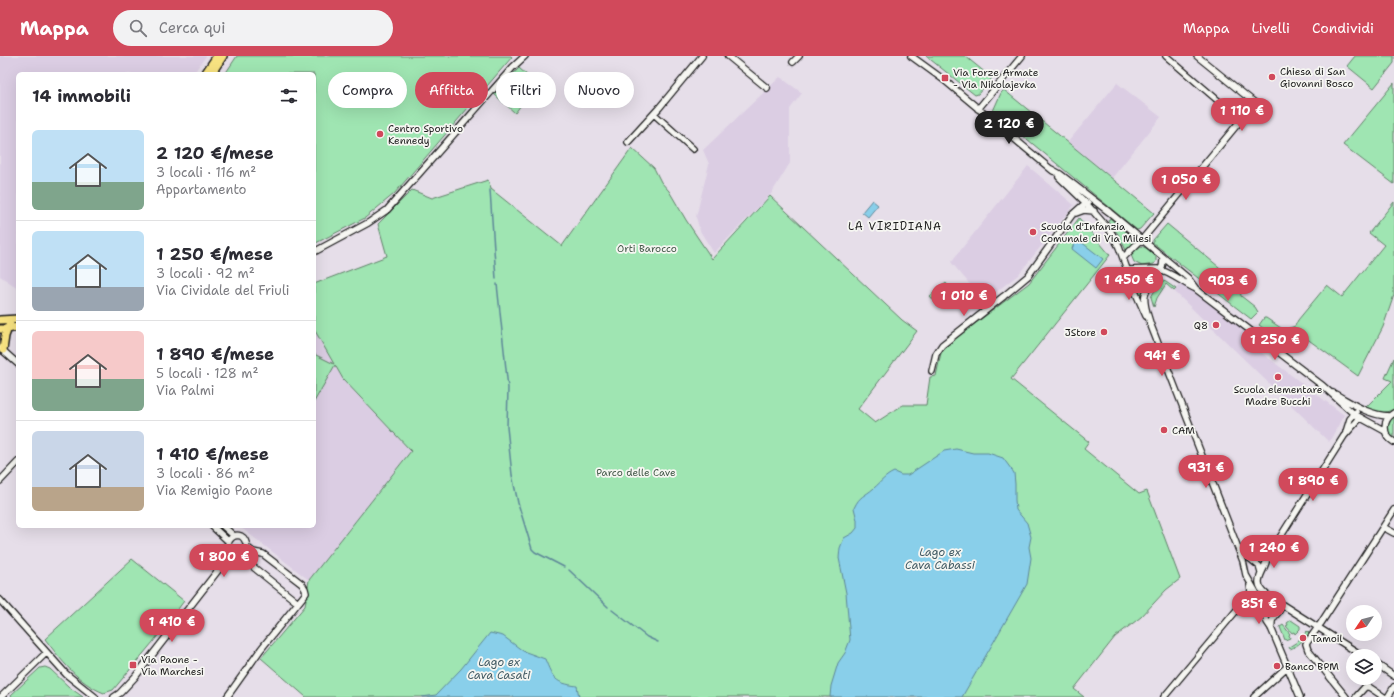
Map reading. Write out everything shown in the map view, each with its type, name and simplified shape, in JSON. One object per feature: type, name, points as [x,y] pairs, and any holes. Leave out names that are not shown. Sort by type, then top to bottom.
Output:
[{"type":"main road","points":[[206,72],[217,56]]},
{"type":"main road","points":[[212,72],[223,56]]},
{"type":"main road","points":[[0,320],[16,325]]},
{"type":"main road","points":[[2,349],[3,329],[16,325]]},
{"type":"street","points":[[316,251],[368,223],[387,210],[513,67],[525,56]]},
{"type":"street","points":[[628,142],[654,114],[702,56]]},
{"type":"street","points":[[728,56],[767,88]]},
{"type":"street","points":[[793,62],[799,56]]},
{"type":"street","points":[[911,56],[1051,169],[1094,211],[1111,232],[1123,258],[1139,302],[1150,323],[1250,582],[1261,601],[1269,625],[1288,666],[1300,697]]},
{"type":"street","points":[[978,109],[1022,56]]},
{"type":"street","points":[[1166,56],[1229,110]]},
{"type":"street","points":[[1123,258],[1142,240],[1255,103],[1197,56]]},
{"type":"street","points":[[654,114],[693,149]]},
{"type":"street","points":[[1051,169],[1060,174],[1109,212],[1188,278],[1196,289]]},
{"type":"street","points":[[932,371],[936,354],[942,345],[1028,276],[1077,210],[1086,203],[1093,204],[1101,210],[1109,212]]},
{"type":"street","points":[[1072,215],[1084,210],[1094,211]]},
{"type":"street","points":[[1150,323],[1145,296],[1149,286],[1162,270],[1163,258]]},
{"type":"street","points":[[1127,270],[1162,270],[1196,289],[1323,386],[1354,414],[1385,431]]},
{"type":"street","points":[[2,349],[16,361]]},
{"type":"street","points":[[1323,386],[1360,409],[1377,415],[1392,414]]},
{"type":"street","points":[[1344,436],[1350,419],[1360,409]]},
{"type":"street","points":[[1392,414],[1385,422],[1385,431],[1388,437],[1394,442]]},
{"type":"street","points":[[1352,649],[1277,601],[1262,590],[1258,582],[1267,558],[1344,436],[1360,418]]},
{"type":"street","points":[[0,481],[16,464]]},
{"type":"street","points":[[1346,697],[1306,647],[1307,642],[1317,627],[1322,623],[1394,510]]},
{"type":"street","points":[[1383,527],[1394,533]]},
{"type":"street","points":[[214,528],[228,544],[231,553],[236,555]]},
{"type":"street","points":[[225,528],[234,536],[243,538],[247,547],[253,552],[263,554],[303,586],[306,593],[261,649],[227,697]]},
{"type":"street","points":[[223,564],[228,544],[234,536]]},
{"type":"street","points":[[243,554],[247,547]]},
{"type":"street","points":[[1238,548],[1260,568],[1260,575]]},
{"type":"street","points":[[114,697],[120,695],[135,677],[223,564],[236,555],[243,554],[249,559],[252,566],[298,603]]},
{"type":"street","points":[[1247,574],[1249,566],[1256,565],[1267,558]]},
{"type":"street","points":[[1247,574],[1253,580],[1260,575]]},
{"type":"street","points":[[1164,697],[1250,594],[1250,582]]},
{"type":"street","points":[[1250,594],[1258,597]]},
{"type":"street","points":[[1277,601],[1271,599],[1264,603],[1263,610],[1267,615],[1271,616],[1292,610]]},
{"type":"street","points":[[0,600],[46,654],[66,674],[95,697]]},
{"type":"street","points":[[1271,628],[1273,619],[1278,614],[1280,609],[1277,601]]},
{"type":"street","points":[[1,697],[46,654]]},
{"type":"street","points":[[1254,697],[1288,666]]},
{"type":"street","points":[[1382,668],[1394,676]]},
{"type":"street","points":[[1356,697],[1365,687],[1369,687],[1384,697]]},
{"type":"street","points":[[1388,697],[1394,687]]},
{"type":"shaded area","points":[[0,56],[206,56],[194,72],[16,72],[16,287],[0,276]]},
{"type":"shaded area","points":[[780,77],[802,93],[790,109],[790,163],[771,194],[714,253],[700,231],[696,217],[709,164],[703,150]]},
{"type":"shaded area","points":[[1117,83],[1161,117],[1112,178],[1068,142]]},
{"type":"shaded area","points":[[1028,166],[1074,205],[1018,275],[984,301],[951,262]]},
{"type":"shaded area","name":"Scuola elementare Madre Bucchi","points":[[1182,282],[1193,287],[1249,331],[1243,339],[1344,415],[1329,442],[1174,291]]},
{"type":"shaded area","points":[[316,332],[343,379],[411,451],[309,580],[242,528],[316,528]]},
{"type":"green space","name":"Centro Sportivo Kennedy","points":[[237,56],[512,57],[499,72],[496,72],[496,76],[488,85],[488,72],[415,72],[415,108],[468,108],[394,194],[365,218],[316,243],[316,72],[226,72]]},
{"type":"green space","points":[[926,56],[965,56],[992,78],[978,94],[975,95]]},
{"type":"green space","points":[[1355,56],[1394,56],[1394,63],[1374,88],[1347,66]]},
{"type":"green space","points":[[519,68],[524,72],[515,72]]},
{"type":"green space","points":[[1394,83],[1394,184],[1343,145]]},
{"type":"green space","points":[[1004,90],[1154,213],[1140,229],[1137,230],[993,111],[1001,93]]},
{"type":"green space","points":[[509,108],[519,108],[515,113]]},
{"type":"green space","name":"Parco delle Cave","points":[[632,148],[654,168],[661,182],[669,191],[712,259],[770,196],[902,320],[917,331],[858,409],[875,423],[903,405],[926,405],[930,377],[936,376],[941,353],[948,344],[1029,283],[1079,218],[1110,255],[1011,379],[1089,442],[1084,449],[1139,494],[1147,491],[1180,579],[1166,590],[1141,617],[1115,637],[1074,689],[1084,697],[306,697],[261,658],[305,606],[309,580],[411,451],[343,379],[335,365],[316,398],[316,355],[334,364],[316,332],[316,283],[387,256],[378,224],[412,190],[432,198],[488,180],[491,189],[562,246]]},
{"type":"green space","points":[[1394,202],[1394,295],[1383,327],[1358,376],[1295,330],[1284,344],[1259,325],[1264,318],[1266,318],[1284,330],[1295,326],[1298,320],[1327,285],[1342,297],[1384,245],[1369,233]]},
{"type":"green space","points":[[1110,218],[1137,241],[1126,250],[1118,234],[1108,221]]},
{"type":"green space","points":[[1167,224],[1242,286],[1240,288],[1241,296],[1255,307],[1258,312],[1251,319],[1153,243],[1153,240]]},
{"type":"green space","points":[[1141,246],[1156,256],[1156,261],[1154,264],[1142,266],[1134,262],[1131,255]]},
{"type":"green space","points":[[1132,274],[1155,274],[1141,297]]},
{"type":"green space","points":[[1163,281],[1176,289],[1174,291],[1166,284],[1157,298],[1154,307],[1151,297]]},
{"type":"green space","points":[[946,283],[952,291],[936,303],[930,296]]},
{"type":"green space","points":[[1394,358],[1394,409],[1386,412],[1374,411],[1366,407],[1392,381],[1385,378]]},
{"type":"green space","points":[[1394,415],[1394,439],[1389,433],[1388,424]]},
{"type":"green space","points":[[132,559],[184,601],[153,642],[113,690],[104,693],[95,689],[78,677],[64,663],[45,639]]},
{"type":"green space","points":[[1291,620],[1300,626],[1300,629],[1295,634],[1294,632],[1292,633],[1286,626]]},
{"type":"green space","points":[[1283,625],[1290,634],[1290,638],[1285,640],[1280,627]]},
{"type":"green space","points":[[1307,631],[1309,633],[1303,640],[1290,649],[1289,647],[1297,642]]},
{"type":"green space","points":[[45,667],[50,669],[69,687],[83,697],[12,697],[11,695],[40,668]]},
{"type":"water","points":[[872,200],[878,205],[868,217],[862,212]]},
{"type":"water","points":[[1076,238],[1103,259],[1096,268],[1072,249]]},
{"type":"water","name":"Lago ex Cava Cabassi","points":[[956,449],[973,453],[988,453],[1003,458],[1014,473],[1016,510],[1027,523],[1031,537],[1029,547],[1031,558],[1027,584],[962,697],[830,697],[831,686],[838,663],[845,653],[850,640],[846,593],[839,558],[840,548],[844,538],[853,533],[857,528],[854,508],[856,504],[860,498],[894,472],[901,475],[908,475],[944,451]]},
{"type":"water","name":"Lago ex Cava Casati","points":[[490,633],[503,636],[523,651],[545,659],[550,671],[556,679],[564,683],[577,686],[579,697],[422,697],[436,695],[461,669]]},
{"type":"waterway","points":[[490,190],[496,279]]},
{"type":"waterway","points":[[497,284],[508,388],[507,427],[512,475],[518,503],[532,549],[564,567]]},
{"type":"waterway","points":[[569,570],[608,607]]},
{"type":"waterway","points":[[612,610],[647,637],[658,642]]},
{"type":"place","name":"Chiesa di San Giovanni Bosco","points":[[1272,77]]},
{"type":"place","name":"Via Forze Armate - Via Nikolajevka","points":[[945,78]]},
{"type":"place","name":"Centro Sportivo Kennedy","points":[[380,134]]},
{"type":"place","name":"Scuola d'Infanzia Comunale di Via Milesi","points":[[1033,232]]},
{"type":"place","name":"Q8","points":[[1216,325]]},
{"type":"place","name":"JStore","points":[[1104,332]]},
{"type":"place","name":"Scuola elementare Madre Bucchi","points":[[1278,377]]},
{"type":"place","name":"CAM","points":[[1164,430]]},
{"type":"place","name":"Tamoil","points":[[1303,638]]},
{"type":"place","name":"Via Paone - Via Marchesi","points":[[133,665]]},
{"type":"place","name":"Banco BPM","points":[[1277,666]]},
{"type":"district","name":"LA VIRIDIANA","points":[[895,226]]},
{"type":"park label","name":"Orti Barocco","points":[[647,248]]}]
